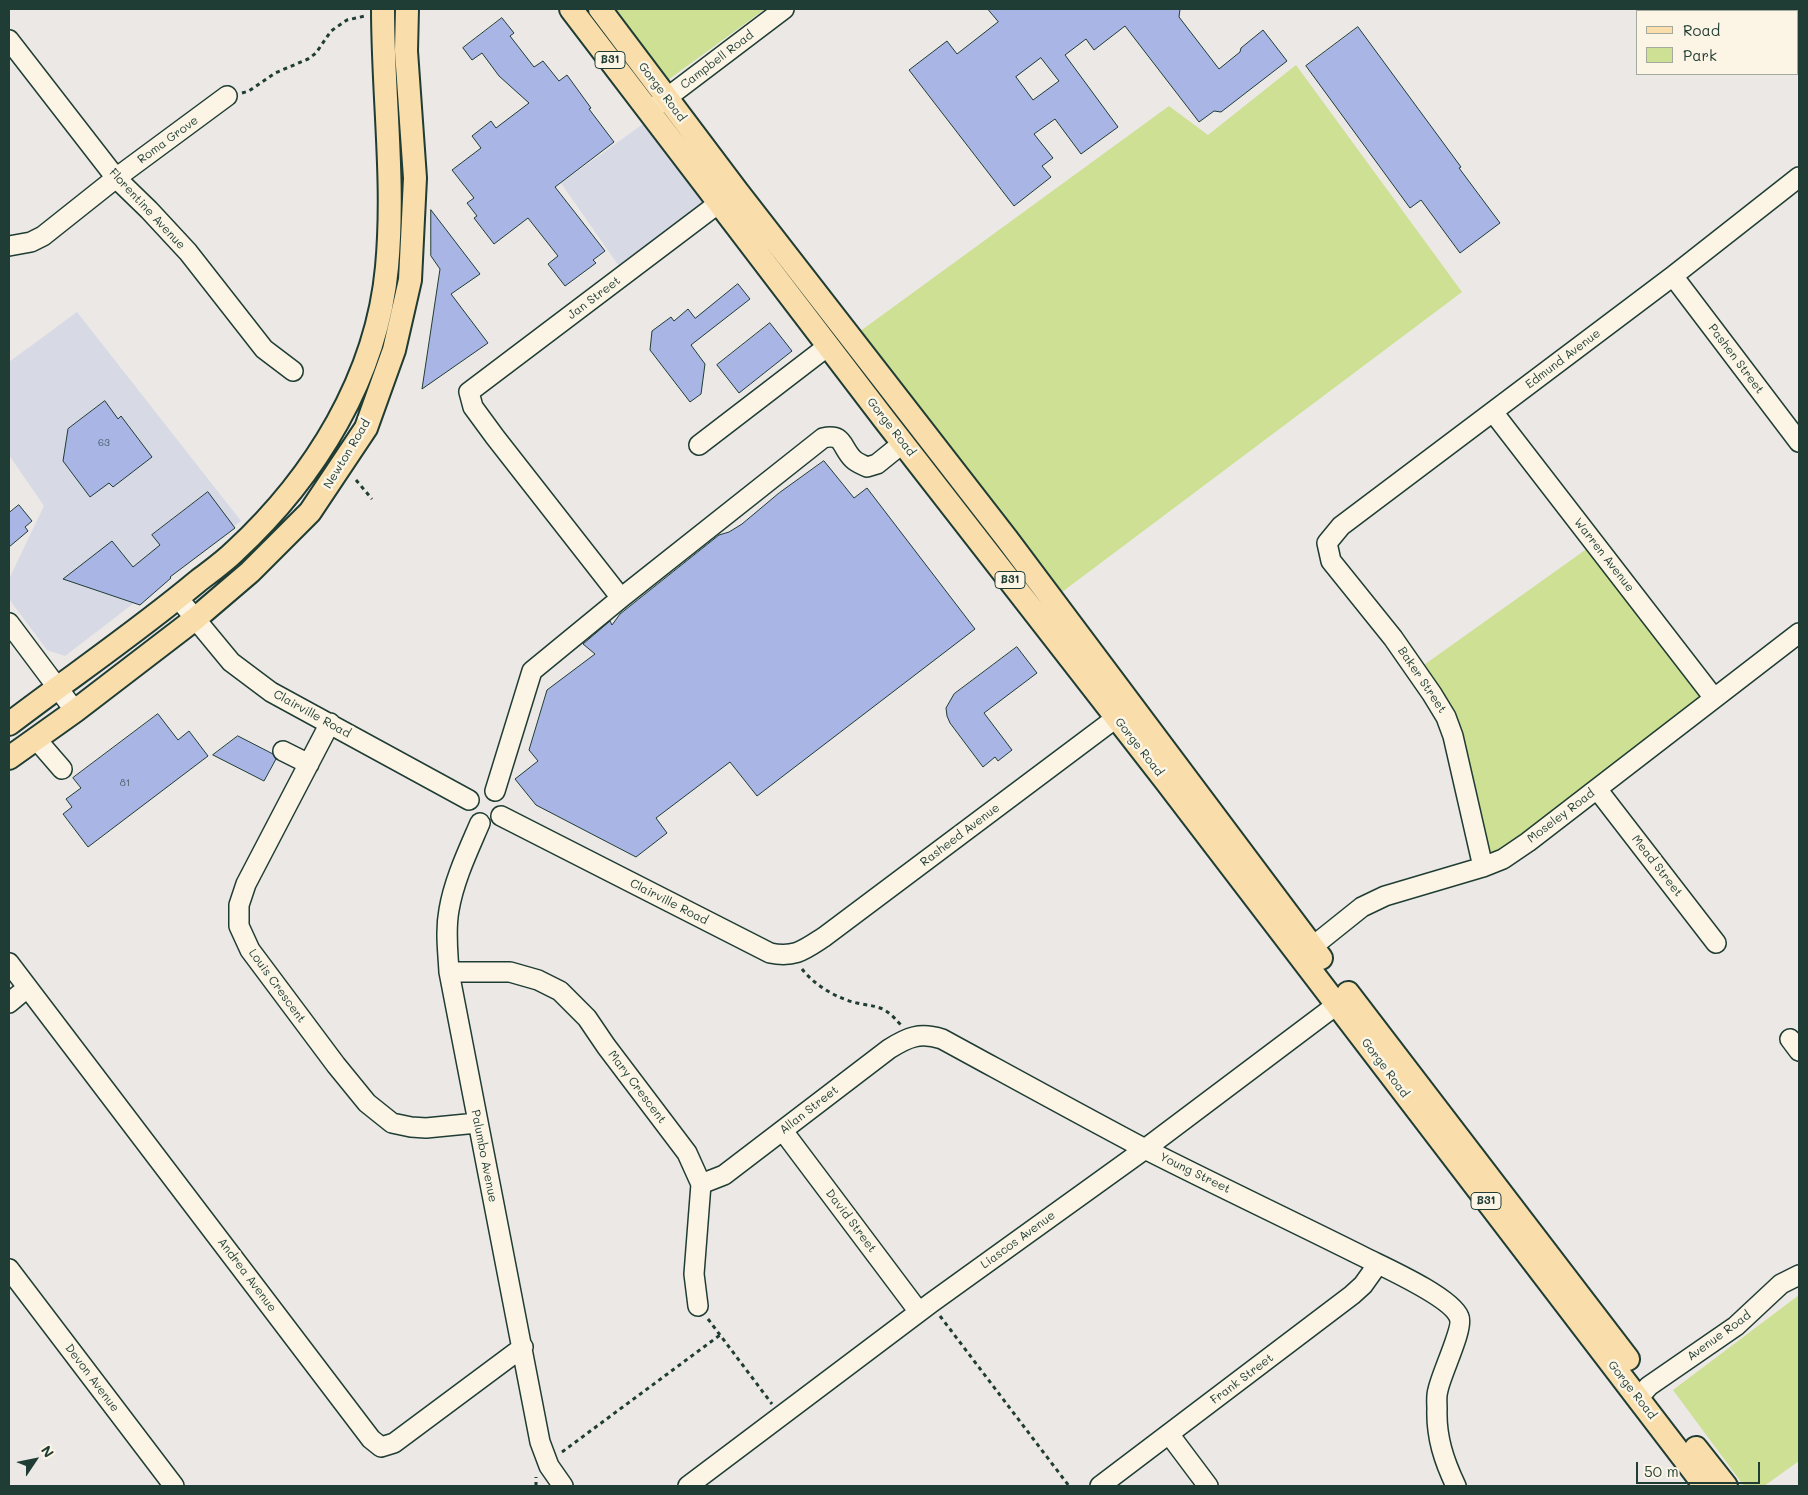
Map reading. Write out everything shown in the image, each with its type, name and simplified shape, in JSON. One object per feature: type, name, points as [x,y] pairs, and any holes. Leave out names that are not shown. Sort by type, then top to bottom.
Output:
[{"type":"main road","name":"Newton Road","points":[[9,758],[75,711],[195,620],[256,567],[310,512],[366,428],[394,350],[410,280],[415,178],[406,51],[407,9]]},
{"type":"main road","name":"Gorge Road","points":[[571,9],[649,111],[830,312],[1013,547],[1124,712]]},
{"type":"main road","name":"Gorge Road","points":[[600,9],[667,98],[728,197],[828,346],[904,443],[1124,712],[1643,1392],[1706,1486]]},
{"type":"main road","name":"Newton Road","points":[[9,724],[178,598],[235,551],[278,508],[306,474],[335,429],[353,392],[368,354],[382,305],[387,268],[391,180],[383,46],[376,12]]},
{"type":"main road","points":[[828,346],[830,312]]},
{"type":"main road","points":[[904,443],[932,443]]},
{"type":"main road","name":"Gorge Road","points":[[1643,1392],[1726,1486]]},
{"type":"street","name":"Campbell Road","points":[[649,111],[784,9]]},
{"type":"street","name":"Florentine Avenue","points":[[9,40],[116,178],[188,252],[264,349],[293,371]]},
{"type":"street","name":"Roma Grove","points":[[9,246],[31,242],[43,236],[116,178],[227,96]]},
{"type":"street","name":"Edmund Avenue","points":[[1327,543],[1341,526],[1673,276],[1799,177]]},
{"type":"street","name":"Jan Street","points":[[621,598],[495,437],[473,407],[469,392],[728,197]]},
{"type":"street","name":"Pashen Street","points":[[1673,276],[1799,442]]},
{"type":"street","points":[[699,445],[828,346]]},
{"type":"street","name":"Warren Avenue","points":[[1493,412],[1714,698]]},
{"type":"street","points":[[495,791],[532,671],[823,438],[832,436],[839,438],[854,460],[867,468],[877,464],[904,443]]},
{"type":"street","name":"Baker Street","points":[[1327,543],[1331,561],[1393,638],[1446,717],[1453,736],[1483,867]]},
{"type":"street","name":"Clairville Road","points":[[178,598],[231,662],[271,692],[469,800]]},
{"type":"street","points":[[9,623],[75,711]]},
{"type":"street","name":"Moseley Road","points":[[1306,952],[1362,907],[1385,896],[1483,867],[1503,859],[1528,842],[1799,633]]},
{"type":"street","name":"Rasheed Avenue","points":[[785,956],[801,951],[824,937],[1124,712]]},
{"type":"street","name":"Louis Crescent","points":[[330,724],[244,891],[239,905],[239,926],[250,950],[367,1103],[392,1123],[426,1128],[477,1123]]},
{"type":"street","points":[[36,739],[62,770]]},
{"type":"street","points":[[283,751],[309,764]]},
{"type":"street","points":[[482,789],[495,791],[503,802],[501,816],[489,824],[480,823],[471,816],[468,808],[469,800],[476,792],[482,789]]},
{"type":"street","name":"Mead Street","points":[[1597,789],[1716,943]]},
{"type":"street","name":"Clairville Road","points":[[501,816],[770,953],[785,956]]},
{"type":"street","name":"Palumbo Avenue","points":[[480,823],[458,876],[449,911],[447,938],[449,972],[540,1442],[549,1466],[563,1486]]},
{"type":"street","name":"Andrea Avenue","points":[[9,963],[371,1439],[381,1447],[394,1443],[523,1347]]},
{"type":"street","name":"Mary Crescent","points":[[449,972],[510,972],[538,980],[560,991],[587,1018],[687,1153],[701,1184],[694,1274],[698,1306]]},
{"type":"street","points":[[9,1003],[27,988]]},
{"type":"street","name":"Liascos Avenue","points":[[688,1486],[925,1308],[1145,1149],[1343,999]]},
{"type":"street","name":"Allan Street","points":[[701,1184],[724,1175],[889,1049],[903,1040],[916,1036]]},
{"type":"street","name":"Young Street","points":[[916,1036],[931,1036],[942,1039],[1145,1149],[1378,1264],[1443,1299],[1454,1309],[1460,1318],[1460,1327],[1437,1391],[1436,1422],[1447,1468],[1456,1486]]},
{"type":"street","name":"David Street","points":[[783,1130],[925,1308]]},
{"type":"street","name":"Frank Street","points":[[1100,1486],[1352,1295],[1378,1264]]},
{"type":"street","name":"Devon Avenue","points":[[9,1269],[174,1486]]},
{"type":"street","name":"Avenue Road","points":[[1643,1392],[1736,1326],[1781,1284],[1799,1275]]},
{"type":"street","points":[[1169,1434],[1208,1486]]},
{"type":"path","points":[[227,96],[249,91],[275,73],[308,59],[316,53],[331,31],[347,20],[376,12]]},
{"type":"path","points":[[356,480],[372,499]]},
{"type":"path","points":[[698,1306],[781,1416]]},
{"type":"path","points":[[925,1308],[1069,1486]]},
{"type":"path","points":[[557,1456],[720,1335]]},
{"type":"shaded area","points":[[650,119],[711,203],[621,269],[561,183]]},
{"type":"shaded area","points":[[77,312],[241,521],[65,656],[47,650],[9,599],[9,579],[44,506],[9,455],[9,362]]},
{"type":"green space","points":[[612,9],[765,9],[668,80]]},
{"type":"green space","points":[[1296,65],[1462,292],[1058,595],[859,332],[1169,106],[1208,135]]},
{"type":"green space","points":[[1588,548],[1705,696],[1531,832],[1487,857],[1421,667]]},
{"type":"green space","points":[[1799,1295],[1799,1461],[1764,1486],[1744,1486],[1673,1390]]},
{"type":"building","points":[[988,9],[1180,9],[1179,17],[1219,69],[1263,30],[1287,61],[1221,112],[1214,111],[1199,122],[1125,26],[1094,50],[1086,39],[1065,55],[1118,127],[1081,154],[1055,119],[1034,134],[1053,158],[1042,166],[1051,177],[1014,206],[909,70],[947,41],[957,54],[998,22]],"holes":[[[1041,58],[1059,81],[1033,100],[1016,77]]]},
{"type":"building","points":[[502,18],[514,33],[510,36],[534,67],[543,61],[559,81],[567,75],[591,108],[589,109],[614,142],[555,187],[605,251],[593,260],[596,263],[565,286],[548,264],[558,256],[528,218],[494,244],[474,218],[477,216],[467,203],[474,198],[452,170],[481,148],[472,136],[491,121],[496,128],[529,103],[499,76],[482,53],[472,60],[463,48]]},
{"type":"building","points":[[1358,27],[1500,223],[1460,253],[1421,200],[1410,208],[1306,66]]},
{"type":"building","points":[[431,210],[480,274],[451,294],[488,343],[422,389],[440,269],[431,256]]},
{"type":"building","points":[[738,284],[750,299],[691,345],[705,364],[701,394],[690,402],[650,350],[652,331],[671,317],[674,321],[688,309],[695,318]]},
{"type":"building","points":[[770,323],[792,351],[739,393],[717,365]]},
{"type":"building","points":[[105,401],[118,419],[121,416],[152,457],[113,487],[109,483],[90,497],[63,461],[68,429]]},
{"type":"building","points":[[824,461],[854,498],[867,488],[975,629],[757,796],[730,762],[656,818],[667,833],[636,857],[536,805],[515,779],[538,761],[529,750],[547,690],[595,654],[583,644],[610,621],[612,625],[620,614],[719,535],[729,532],[742,524],[779,493]]},
{"type":"building","points":[[208,492],[235,528],[170,577],[140,605],[63,579],[112,541],[133,567],[160,545],[152,535]]},
{"type":"building","points":[[19,505],[32,521],[25,527],[28,531],[9,547],[9,513]]},
{"type":"building","points":[[1017,647],[1037,673],[984,713],[1012,750],[998,761],[995,757],[983,767],[950,723],[946,708],[954,694]]},
{"type":"building","points":[[158,714],[178,740],[189,731],[208,756],[88,847],[63,814],[72,807],[66,799],[81,788],[73,778]]},
{"type":"building","points":[[238,736],[273,754],[276,759],[264,781],[213,755]]}]
